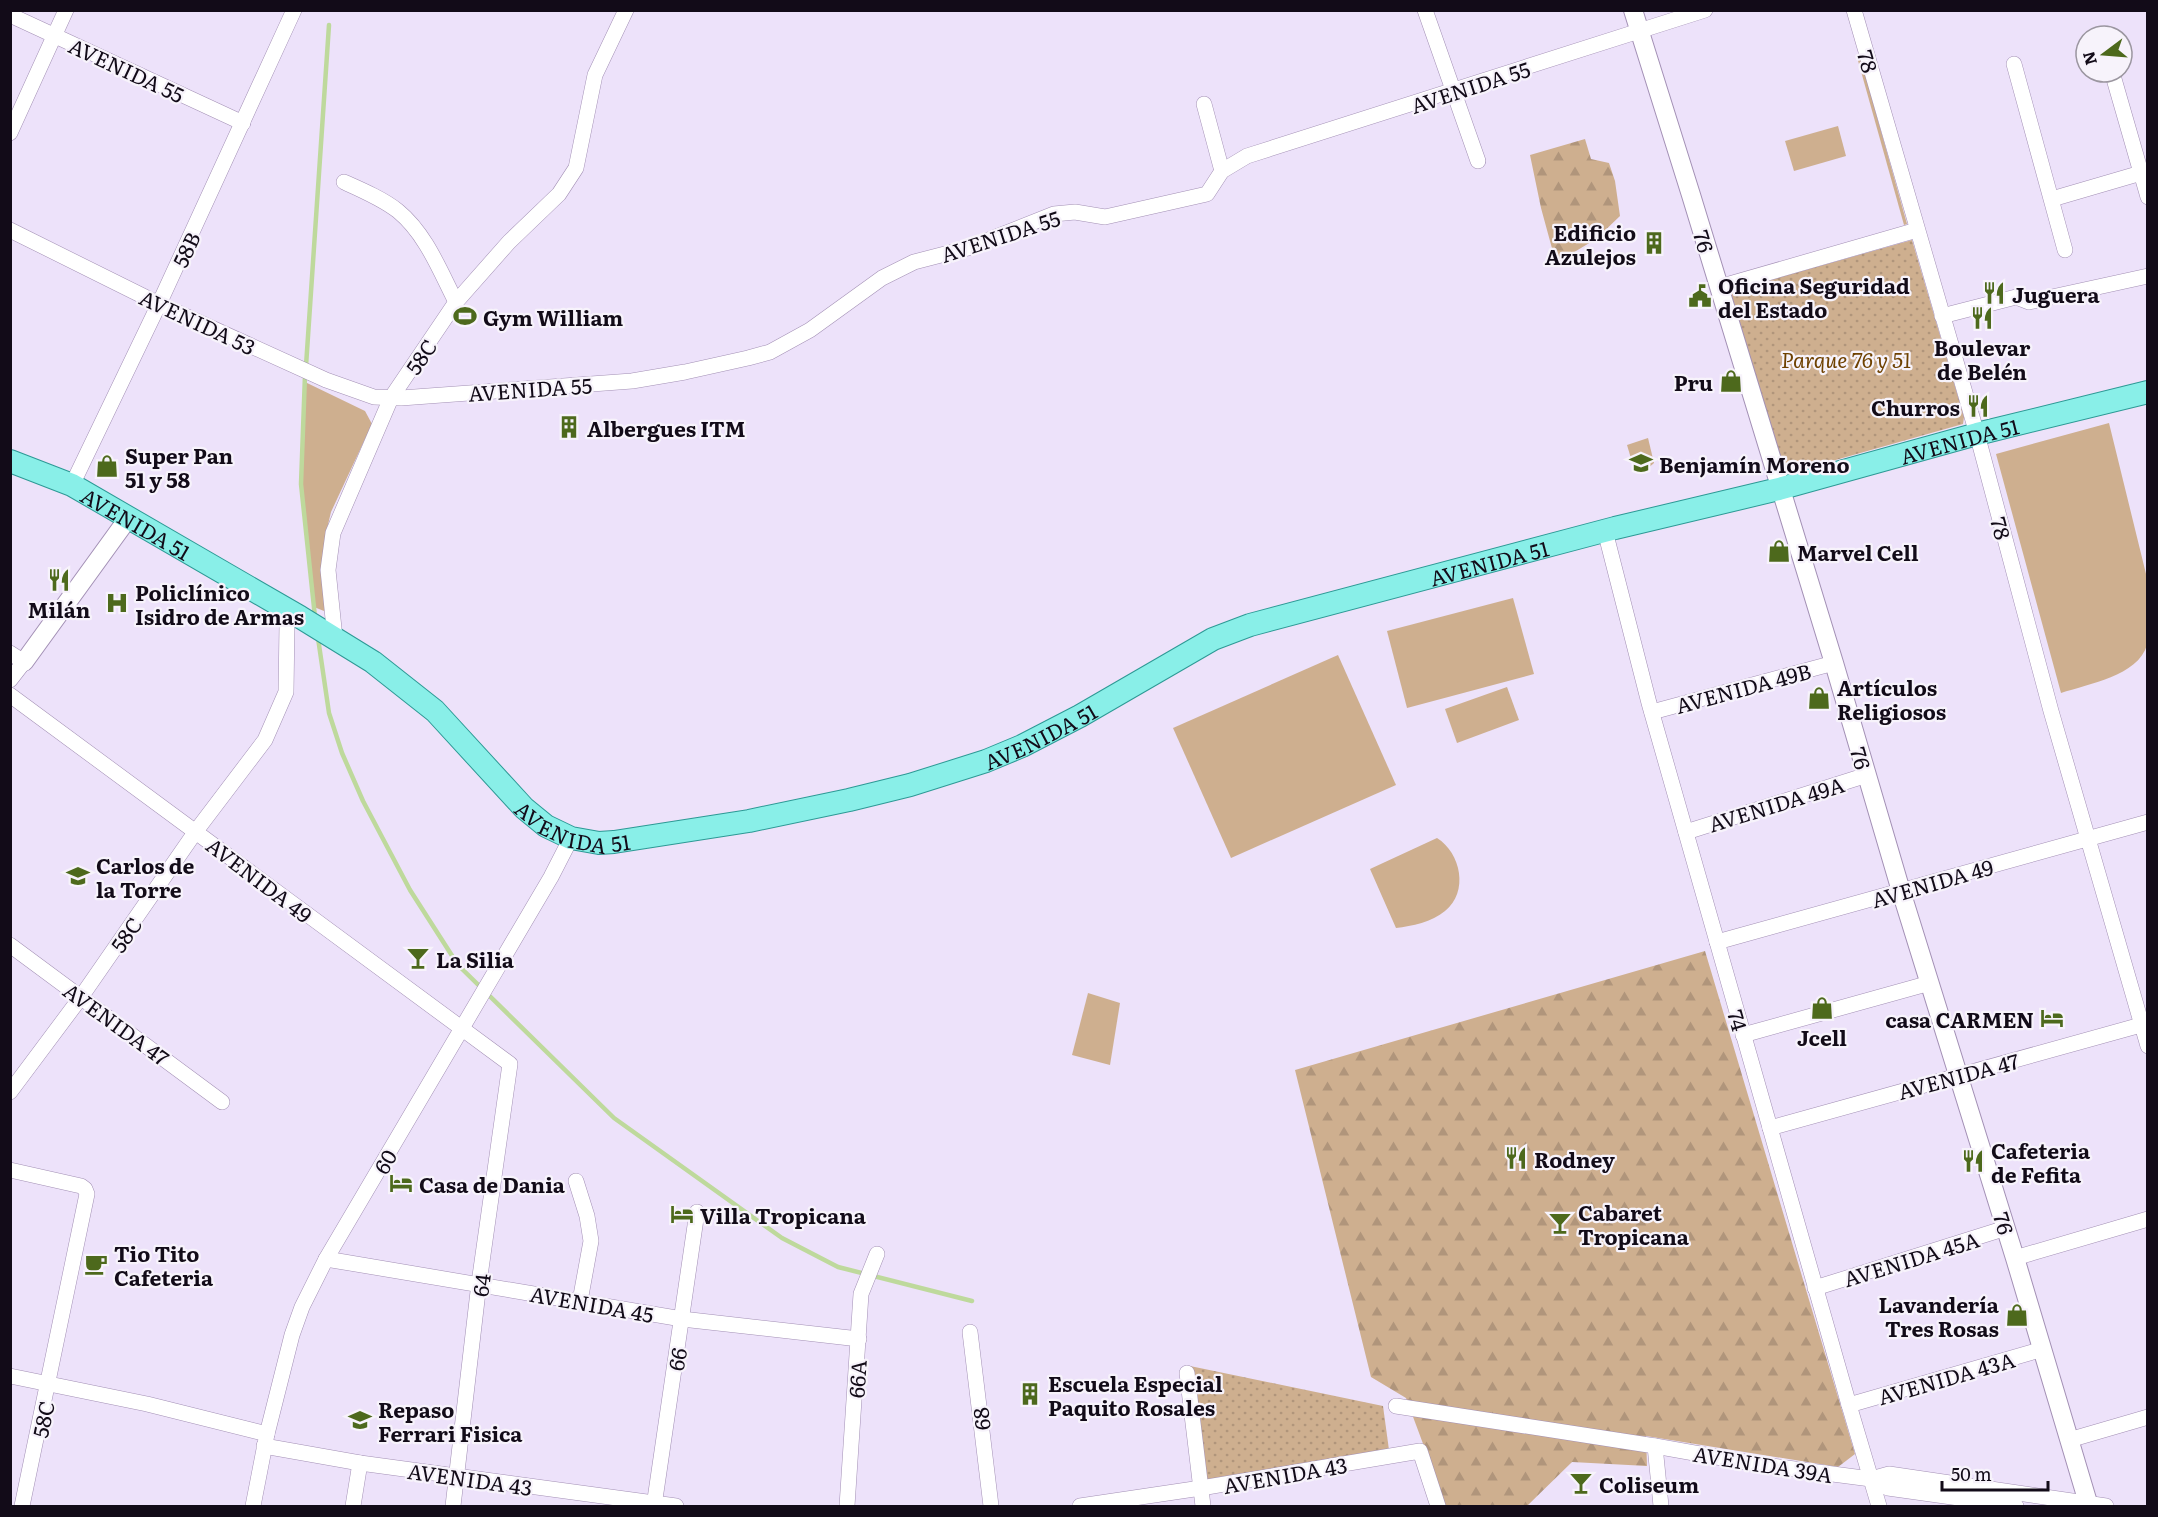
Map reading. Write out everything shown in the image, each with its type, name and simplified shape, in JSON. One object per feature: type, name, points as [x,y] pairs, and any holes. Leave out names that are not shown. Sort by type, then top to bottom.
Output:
[{"type":"main road","name":"AVENIDA 51","points":[[10,461],[72,485],[373,662],[420,698],[450,727],[524,808],[546,826],[571,838],[598,843],[632,840],[749,821],[910,785],[986,761],[1022,746],[1080,716],[1213,639],[1250,624],[2148,392]]},
{"type":"street","points":[[10,133],[66,10]]},
{"type":"street","name":"58B","points":[[72,485],[159,304],[294,10]]},
{"type":"street","name":"58C","points":[[335,638],[328,570],[333,533],[391,398],[456,302],[509,242],[559,194],[576,168],[595,75],[626,10]]},
{"type":"street","points":[[1425,10],[1478,161]]},
{"type":"street","name":"76","points":[[1633,10],[1834,663],[1901,891],[1959,1074],[2069,1440],[2095,1506]]},
{"type":"street","name":"AVENIDA 55","points":[[391,398],[632,381],[686,372],[770,352],[810,330],[882,278],[914,262],[968,248],[1054,214],[1075,212],[1104,217],[1207,194],[1222,171],[1247,156],[1705,10]]},
{"type":"street","name":"78","points":[[1854,10],[1977,435],[2051,711],[2144,1024],[2148,1046]]},
{"type":"street","name":"AVENIDA 55","points":[[10,15],[243,123]]},
{"type":"street","points":[[2013,64],[2065,250]]},
{"type":"street","points":[[2115,84],[2148,197]]},
{"type":"street","points":[[1204,104],[1222,171]]},
{"type":"street","points":[[2052,199],[2141,172]]},
{"type":"street","points":[[344,182],[397,210],[412,224],[425,243],[456,302]]},
{"type":"street","name":"AVENIDA 53","points":[[10,230],[159,304],[326,380],[374,398],[391,398]]},
{"type":"street","points":[[1719,287],[1917,230]]},
{"type":"street","points":[[1942,316],[2016,297],[2029,303],[2148,276]]},
{"type":"street","points":[[10,680],[17,658],[129,517]]},
{"type":"street","name":"74","points":[[1605,531],[1652,712],[1743,1035],[1870,1479],[1880,1506]]},
{"type":"street","name":"58C","points":[[10,1092],[81,997],[196,831],[265,740],[286,692],[287,624],[293,613]]},
{"type":"street","name":"AVENIDA 49B","points":[[1652,712],[1834,663]]},
{"type":"street","name":"AVENIDA 49","points":[[10,695],[510,1064]]},
{"type":"street","name":"AVENIDA 49A","points":[[1686,832],[1867,775]]},
{"type":"street","name":"AVENIDA 49","points":[[1717,942],[2148,822]]},
{"type":"street","name":"60","points":[[253,1506],[266,1440],[292,1335],[302,1307],[326,1259],[551,877],[571,838]]},
{"type":"street","name":"AVENIDA 47","points":[[10,945],[222,1102]]},
{"type":"street","points":[[1743,1035],[1930,983]]},
{"type":"street","name":"AVENIDA 47","points":[[1770,1128],[2144,1024]]},
{"type":"street","name":"64","points":[[453,1506],[479,1283],[510,1064]]},
{"type":"street","name":"58C","points":[[10,1170],[81,1186],[87,1194],[22,1506]]},
{"type":"street","points":[[576,1181],[587,1216],[591,1241],[580,1301]]},
{"type":"street","name":"66","points":[[654,1505],[698,1212]]},
{"type":"street","points":[[2015,1258],[2148,1219]]},
{"type":"street","name":"AVENIDA 45A","points":[[1815,1288],[2006,1228]]},
{"type":"street","name":"66A","points":[[847,1506],[861,1294],[877,1254]]},
{"type":"street","name":"AVENIDA 45","points":[[326,1259],[682,1318],[859,1339]]},
{"type":"street","name":"68","points":[[970,1332],[991,1506]]},
{"type":"street","name":"AVENIDA 43A","points":[[1849,1405],[2043,1349]]},
{"type":"street","points":[[1187,1373],[1203,1506]]},
{"type":"street","name":"AVENIDA 43","points":[[10,1376],[147,1404],[266,1440],[360,1464],[654,1505],[676,1506]]},
{"type":"street","name":"AVENIDA 39A","points":[[1396,1406],[1756,1464],[1870,1479],[1888,1488],[2016,1506]]},
{"type":"street","points":[[2069,1440],[2148,1417]]},
{"type":"street","points":[[1655,1446],[1661,1506]]},
{"type":"street","name":"AVENIDA 43","points":[[1080,1506],[1420,1451],[1438,1506]]},
{"type":"street","points":[[353,1506],[360,1464]]},
{"type":"street","name":"AVENIDA 39A","points":[[1870,1479],[1889,1474],[2095,1506]]},
{"type":"green space","points":[[1860,56],[1907,224],[1904,225],[1857,57]]},
{"type":"green space","points":[[1838,126],[1846,156],[1794,171],[1785,141]]},
{"type":"green space","points":[[1585,139],[1591,159],[1609,163],[1615,181],[1620,216],[1596,239],[1556,263],[1530,155]]},
{"type":"green space","name":"Parque 76 y 51","points":[[1912,240],[1964,417],[1963,424],[1786,474],[1781,469],[1727,292]]},
{"type":"green space","points":[[305,382],[365,411],[372,424],[331,512],[326,533],[329,613],[314,607],[301,484]]},
{"type":"green space","points":[[2109,423],[2147,578],[2147,645],[2142,656],[2123,671],[2098,682],[2061,693],[1996,454]]},
{"type":"green space","points":[[1648,438],[1654,463],[1646,470],[1633,465],[1627,445]]},
{"type":"green space","points":[[1513,598],[1534,674],[1407,708],[1387,631]]},
{"type":"green space","points":[[1338,655],[1396,785],[1231,858],[1173,728]]},
{"type":"green space","points":[[1507,687],[1519,720],[1457,743],[1445,709]]},
{"type":"green space","points":[[1437,838],[1452,853],[1459,873],[1457,894],[1453,903],[1445,911],[1428,921],[1396,928],[1370,869]]},
{"type":"green space","name":"Cabaret Tropicana","points":[[1705,951],[1855,1454],[1838,1467],[1646,1436],[1647,1466],[1572,1462],[1527,1506],[1444,1506],[1406,1398],[1371,1377],[1295,1070]]},
{"type":"green space","points":[[1088,993],[1120,1003],[1110,1065],[1072,1055]]},
{"type":"green space","points":[[1190,1366],[1383,1406],[1389,1450],[1206,1481]]},
{"type":"waterway","points":[[306,366],[329,25]]},
{"type":"waterway","points":[[305,375],[301,484],[315,617]]},
{"type":"waterway","points":[[318,638],[329,713],[342,753],[363,801],[410,890],[458,965],[614,1118],[782,1238],[838,1267],[972,1301]]},
{"type":"place","name":"Edificio Azulejos","points":[[1654,243]]},
{"type":"place","name":"Juguera","points":[[1994,293]]},
{"type":"place","name":"Oficina Seguridad del Estado","points":[[1700,296]]},
{"type":"place","name":"Gym William","points":[[465,316]]},
{"type":"place","name":"Boulevar de Belén","points":[[1982,318]]},
{"type":"place","name":"Pru","points":[[1731,381]]},
{"type":"place","name":"Churros","points":[[1978,406]]},
{"type":"place","name":"Albergues ITM","points":[[569,427]]},
{"type":"place","name":"Benjamín Moreno","points":[[1641,463]]},
{"type":"place","name":"Super Pan 51 y 58","points":[[107,466]]},
{"type":"place","name":"Marvel Cell","points":[[1779,551]]},
{"type":"place","name":"Milán","points":[[59,580]]},
{"type":"place","name":"Policlínico Isidro de Armas","points":[[117,603]]},
{"type":"place","name":"Artículos Religiosos","points":[[1819,698]]},
{"type":"place","name":"Carlos de la Torre","points":[[78,876]]},
{"type":"place","name":"La Silia","points":[[418,958]]},
{"type":"place","name":"Jcell","points":[[1822,1008]]},
{"type":"place","name":"casa CARMEN","points":[[2052,1018]]},
{"type":"place","name":"Rodney","points":[[1516,1158]]},
{"type":"place","name":"Cafeteria de Fefita","points":[[1973,1161]]},
{"type":"place","name":"Casa de Dania","points":[[401,1183]]},
{"type":"place","name":"Villa Tropicana","points":[[682,1214]]},
{"type":"place","name":"Cabaret Tropicana","points":[[1560,1223]]},
{"type":"place","name":"Tio Tito Cafeteria","points":[[96,1264]]},
{"type":"place","name":"Lavandería Tres Rosas","points":[[2017,1315]]},
{"type":"place","name":"Escuela Especial Paquito Rosales","points":[[1030,1394]]},
{"type":"place","name":"Repaso Ferrari Fisica","points":[[360,1420]]},
{"type":"place","name":"Coliseum","points":[[1581,1483]]}]
